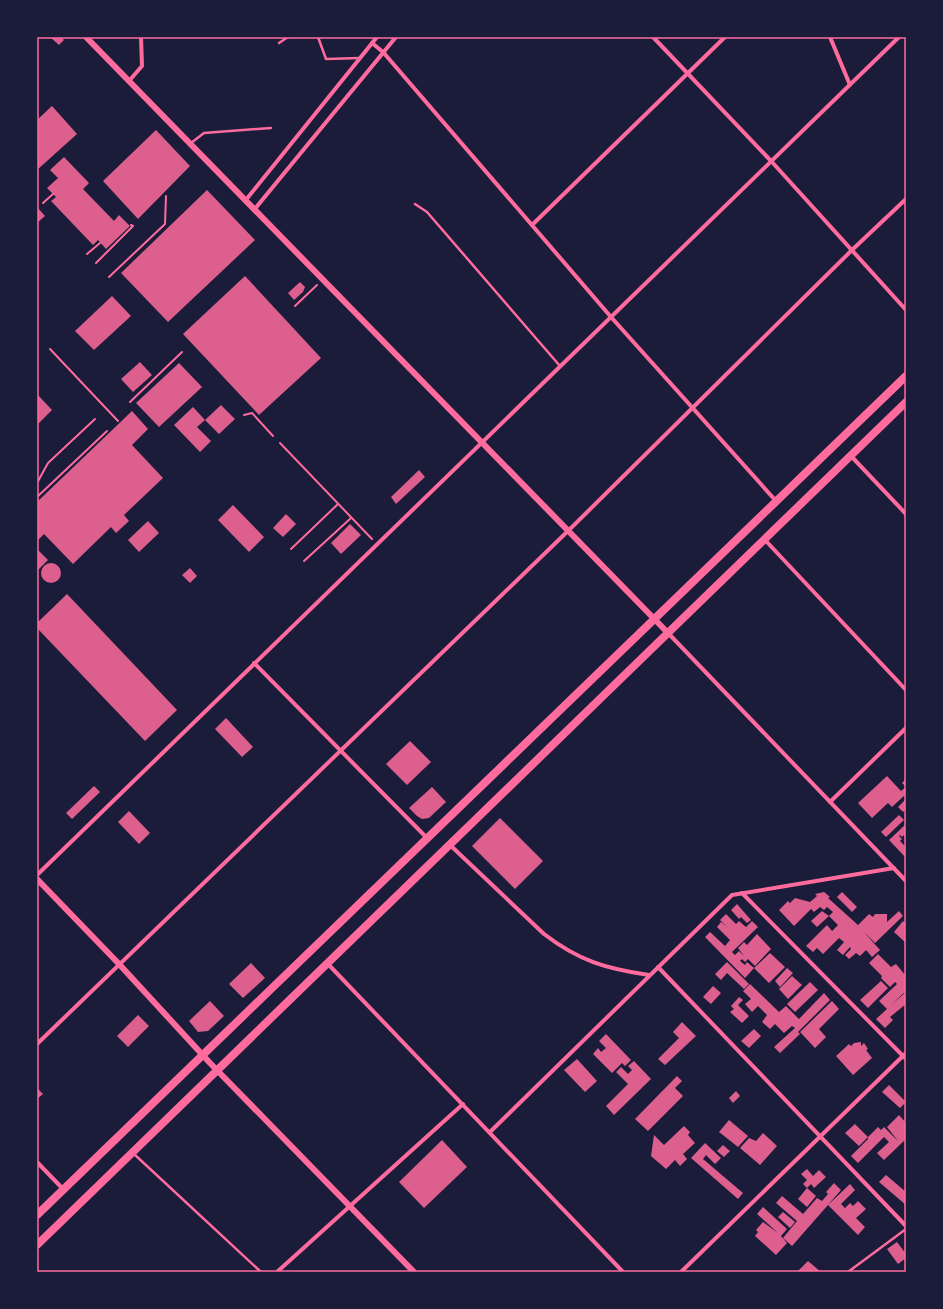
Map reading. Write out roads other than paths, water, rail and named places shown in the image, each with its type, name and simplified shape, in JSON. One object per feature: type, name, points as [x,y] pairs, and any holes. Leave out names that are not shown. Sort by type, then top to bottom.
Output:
[{"type":"main road","points":[[37,1215],[202,1054],[906,376]]},
{"type":"main road","points":[[37,1245],[669,634],[906,402]]},
{"type":"street","points":[[86,37],[481,443],[569,530],[906,881]]},
{"type":"street","points":[[129,81],[142,66],[141,37]]},
{"type":"street","points":[[245,201],[377,37]]},
{"type":"street","points":[[254,210],[396,37]]},
{"type":"street","points":[[653,37],[772,162],[906,310]]},
{"type":"street","points":[[532,225],[725,37]]},
{"type":"street","points":[[830,37],[850,85]]},
{"type":"street","points":[[37,875],[899,37]]},
{"type":"street","points":[[372,43],[383,52],[611,317],[776,501]]},
{"type":"street","points":[[37,1044],[569,530],[852,250],[906,199]]},
{"type":"street","points":[[851,456],[906,514]]},
{"type":"street","points":[[765,540],[906,690]]},
{"type":"street","points":[[254,663],[427,838]]},
{"type":"street","points":[[830,802],[906,728]]},
{"type":"street","points":[[450,845],[544,934],[561,947],[596,965],[650,976]]},
{"type":"street","points":[[490,1132],[732,895],[894,868]]},
{"type":"street","points":[[37,879],[119,964],[217,1070],[414,1272]]},
{"type":"street","points":[[681,1272],[905,1056],[742,893]]},
{"type":"street","points":[[327,963],[623,1272]]},
{"type":"street","points":[[658,967],[906,1228]]},
{"type":"street","points":[[277,1272],[351,1207],[463,1104]]},
{"type":"street","points":[[37,1162],[64,1189]]},
{"type":"lane","points":[[279,43],[288,37]]},
{"type":"lane","points":[[318,37],[326,59],[360,58]]},
{"type":"lane","points":[[190,144],[204,133],[271,128]]},
{"type":"lane","points":[[415,204],[427,212],[560,367]]},
{"type":"lane","points":[[133,1152],[262,1272]]},
{"type":"lane","points":[[848,1272],[906,1228]]}]
